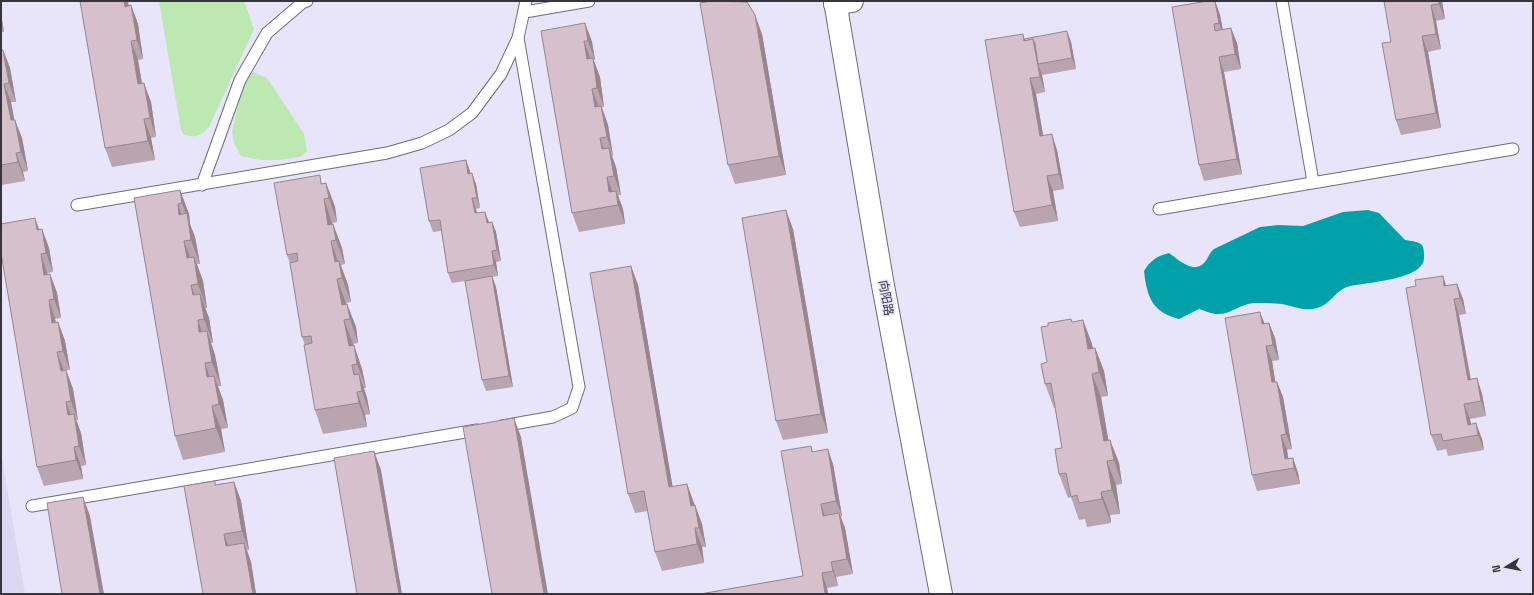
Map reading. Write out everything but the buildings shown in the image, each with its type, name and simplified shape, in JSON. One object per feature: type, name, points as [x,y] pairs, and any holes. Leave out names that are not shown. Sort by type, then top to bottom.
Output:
[{"type":"street","name":"向阳路","points":[[841,2],[882,280],[941,594]]},
{"type":"lane","points":[[202,185],[240,80],[267,33],[302,3],[307,1]]},
{"type":"lane","points":[[77,205],[387,153],[422,143],[449,130],[472,113],[501,74],[518,38],[526,7],[589,1]]},
{"type":"lane","points":[[1282,1],[1313,182]]},
{"type":"lane","points":[[32,506],[553,418],[572,408],[579,387],[518,38]]},
{"type":"lane","points":[[1159,208],[1513,148]]},
{"type":"shaded area","points":[[1,452],[25,594],[1,594]]},
{"type":"green space","points":[[159,1],[244,1],[254,29],[209,127],[198,136],[184,135],[181,130]]},
{"type":"green space","points":[[253,72],[267,78],[304,134],[307,151],[300,157],[279,160],[260,160],[241,156],[234,143],[232,132],[244,78]]},
{"type":"water","points":[[1368,210],[1379,213],[1405,240],[1422,245],[1424,249],[1424,257],[1422,265],[1415,271],[1404,276],[1347,287],[1322,306],[1313,309],[1304,309],[1282,304],[1254,303],[1244,305],[1224,314],[1212,313],[1199,309],[1179,319],[1170,316],[1157,308],[1149,296],[1144,271],[1152,261],[1161,256],[1169,253],[1191,267],[1201,266],[1214,249],[1260,227],[1278,225],[1303,226],[1343,212]]}]
